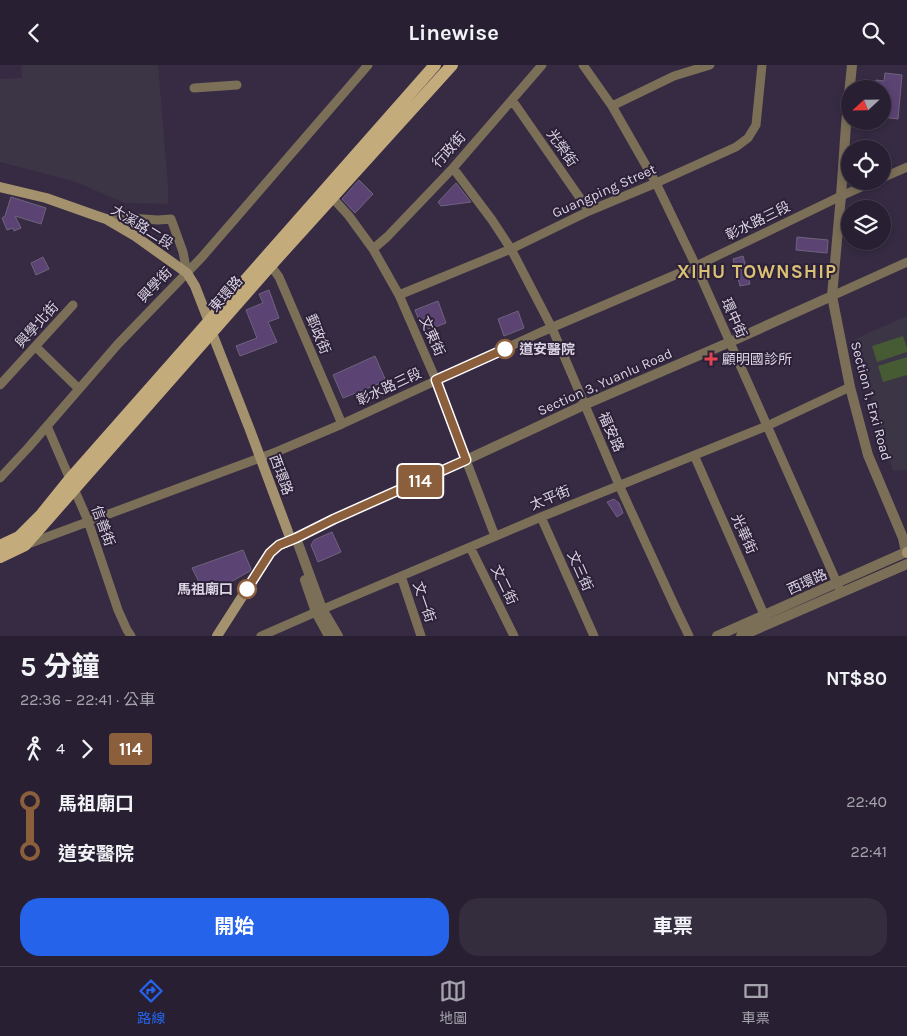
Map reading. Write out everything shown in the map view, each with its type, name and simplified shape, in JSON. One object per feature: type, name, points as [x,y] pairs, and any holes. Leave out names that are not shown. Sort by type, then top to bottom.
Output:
[{"type":"main road","name":"東環路","points":[[329,194],[435,65]]},
{"type":"main road","name":"東環路","points":[[22,541],[40,515],[72,484],[329,194],[452,65]]},
{"type":"main road","name":"大溪路二段","points":[[0,187],[46,198],[106,219],[135,236],[187,273],[195,286],[213,327]]},
{"type":"main road","name":"西環路","points":[[213,327],[294,539]]},
{"type":"main road","name":"Section 3, Yuanlu Road","points":[[217,636],[270,553],[279,545],[294,539]]},
{"type":"main road","points":[[0,546],[22,541]]},
{"type":"main road","points":[[0,557],[22,541]]},
{"type":"street","name":"興學街","points":[[1,475],[47,426],[118,344],[202,257],[368,65]]},
{"type":"street","name":"行政街","points":[[373,249],[387,237],[453,168],[542,65]]},
{"type":"street","name":"環中街","points":[[583,65],[612,106],[656,183],[696,266],[839,588]]},
{"type":"street","points":[[612,106],[674,76],[710,65]]},
{"type":"street","name":"Guangping Street","points":[[400,295],[511,249],[589,211],[736,147],[748,138],[756,125],[762,65]]},
{"type":"street","points":[[852,65],[832,296],[907,262]]},
{"type":"street","points":[[194,88],[237,85]]},
{"type":"street","name":"光榮街","points":[[512,100],[589,211]]},
{"type":"street","points":[[891,174],[907,167]]},
{"type":"street","name":"福安路","points":[[453,168],[511,249],[552,328],[619,485],[689,636]]},
{"type":"street","name":"彰水路三段","points":[[22,541],[88,521],[263,456],[342,424],[552,328],[696,266],[855,190]]},
{"type":"street","name":"文東街","points":[[329,194],[373,249],[400,295],[436,380],[495,536]]},
{"type":"street","points":[[106,219],[171,219],[183,252],[187,273]]},
{"type":"street","name":"郵政街","points":[[268,262],[279,277],[342,424]]},
{"type":"street","name":"Section 3, Yuanlu Road","points":[[294,539],[584,405],[832,296]]},
{"type":"street","name":"Section 1, Erxi Road","points":[[832,296],[850,387],[868,455],[905,540],[907,552]]},
{"type":"street","name":"興學北街","points":[[0,385],[73,305]]},
{"type":"street","points":[[36,347],[79,389]]},
{"type":"street","name":"太平街","points":[[261,636],[495,536],[767,426],[850,387]]},
{"type":"street","name":"信善街","points":[[47,426],[88,521],[118,610],[131,636]]},
{"type":"street","name":"光華街","points":[[694,455],[766,620]]},
{"type":"street","name":"文三街","points":[[541,517],[594,636]]},
{"type":"street","name":"西環路","points":[[294,539],[329,636]]},
{"type":"street","name":"文二街","points":[[470,547],[514,636]]},
{"type":"street","name":"西環路","points":[[717,636],[766,620],[839,588],[907,552]]},
{"type":"street","name":"西環路","points":[[839,588],[907,564]]},
{"type":"street","name":"文一街","points":[[401,576],[421,636]]},
{"type":"street","name":"西環路","points":[[319,610],[338,636]]},
{"type":"street","name":"西環路","points":[[742,636],[766,620]]},
{"type":"shaded area","points":[[21,65],[158,65],[168,204],[125,203],[73,181],[0,162],[0,79],[22,78]]},
{"type":"shaded area","points":[[907,316],[907,470],[893,471],[855,339]]},
{"type":"green space","points":[[903,336],[907,352],[877,362],[872,346]]},
{"type":"green space","points":[[907,357],[907,375],[883,382],[878,366]]},
{"type":"building","points":[[885,73],[902,75],[898,119],[891,118],[891,80],[884,80]]},
{"type":"building","points":[[359,180],[373,194],[355,213],[342,199]]},
{"type":"building","points":[[456,183],[471,202],[441,206],[438,202]]},
{"type":"building","points":[[11,197],[46,208],[41,224],[15,216],[21,228],[14,231],[13,228],[7,230],[2,218],[5,216]]},
{"type":"building","points":[[797,237],[828,240],[827,253],[796,250]]},
{"type":"building","points":[[743,256],[750,284],[740,286],[733,259]]},
{"type":"building","points":[[43,257],[49,269],[36,275],[31,263]]},
{"type":"building","points":[[269,290],[279,318],[268,322],[277,342],[240,356],[236,346],[257,338],[246,310],[263,303],[259,294]]},
{"type":"building","points":[[438,301],[446,323],[430,329],[421,325],[415,310]]},
{"type":"building","name":"道安醫院","points":[[518,311],[524,328],[504,336],[498,319]]},
{"type":"building","points":[[375,356],[386,381],[343,398],[333,375]]},
{"type":"building","points":[[614,499],[619,503],[623,513],[617,517],[607,502]]},
{"type":"building","points":[[332,532],[341,552],[318,562],[311,545],[314,540]]},
{"type":"building","points":[[243,550],[251,569],[250,571],[206,596],[192,568]]},
{"type":"bus line","name":"114","points":[[247,589],[270,553],[279,545],[466,460],[436,380],[505,349]]},
{"type":"place","name":"道安醫院","points":[[505,349]]},
{"type":"place","name":"顧明國診所","points":[[711,359]]},
{"type":"place","name":"馬祖廟口","points":[[247,589]]},
{"type":"district","name":"XIHU TOWNSHIP","points":[[757,272]]}]
